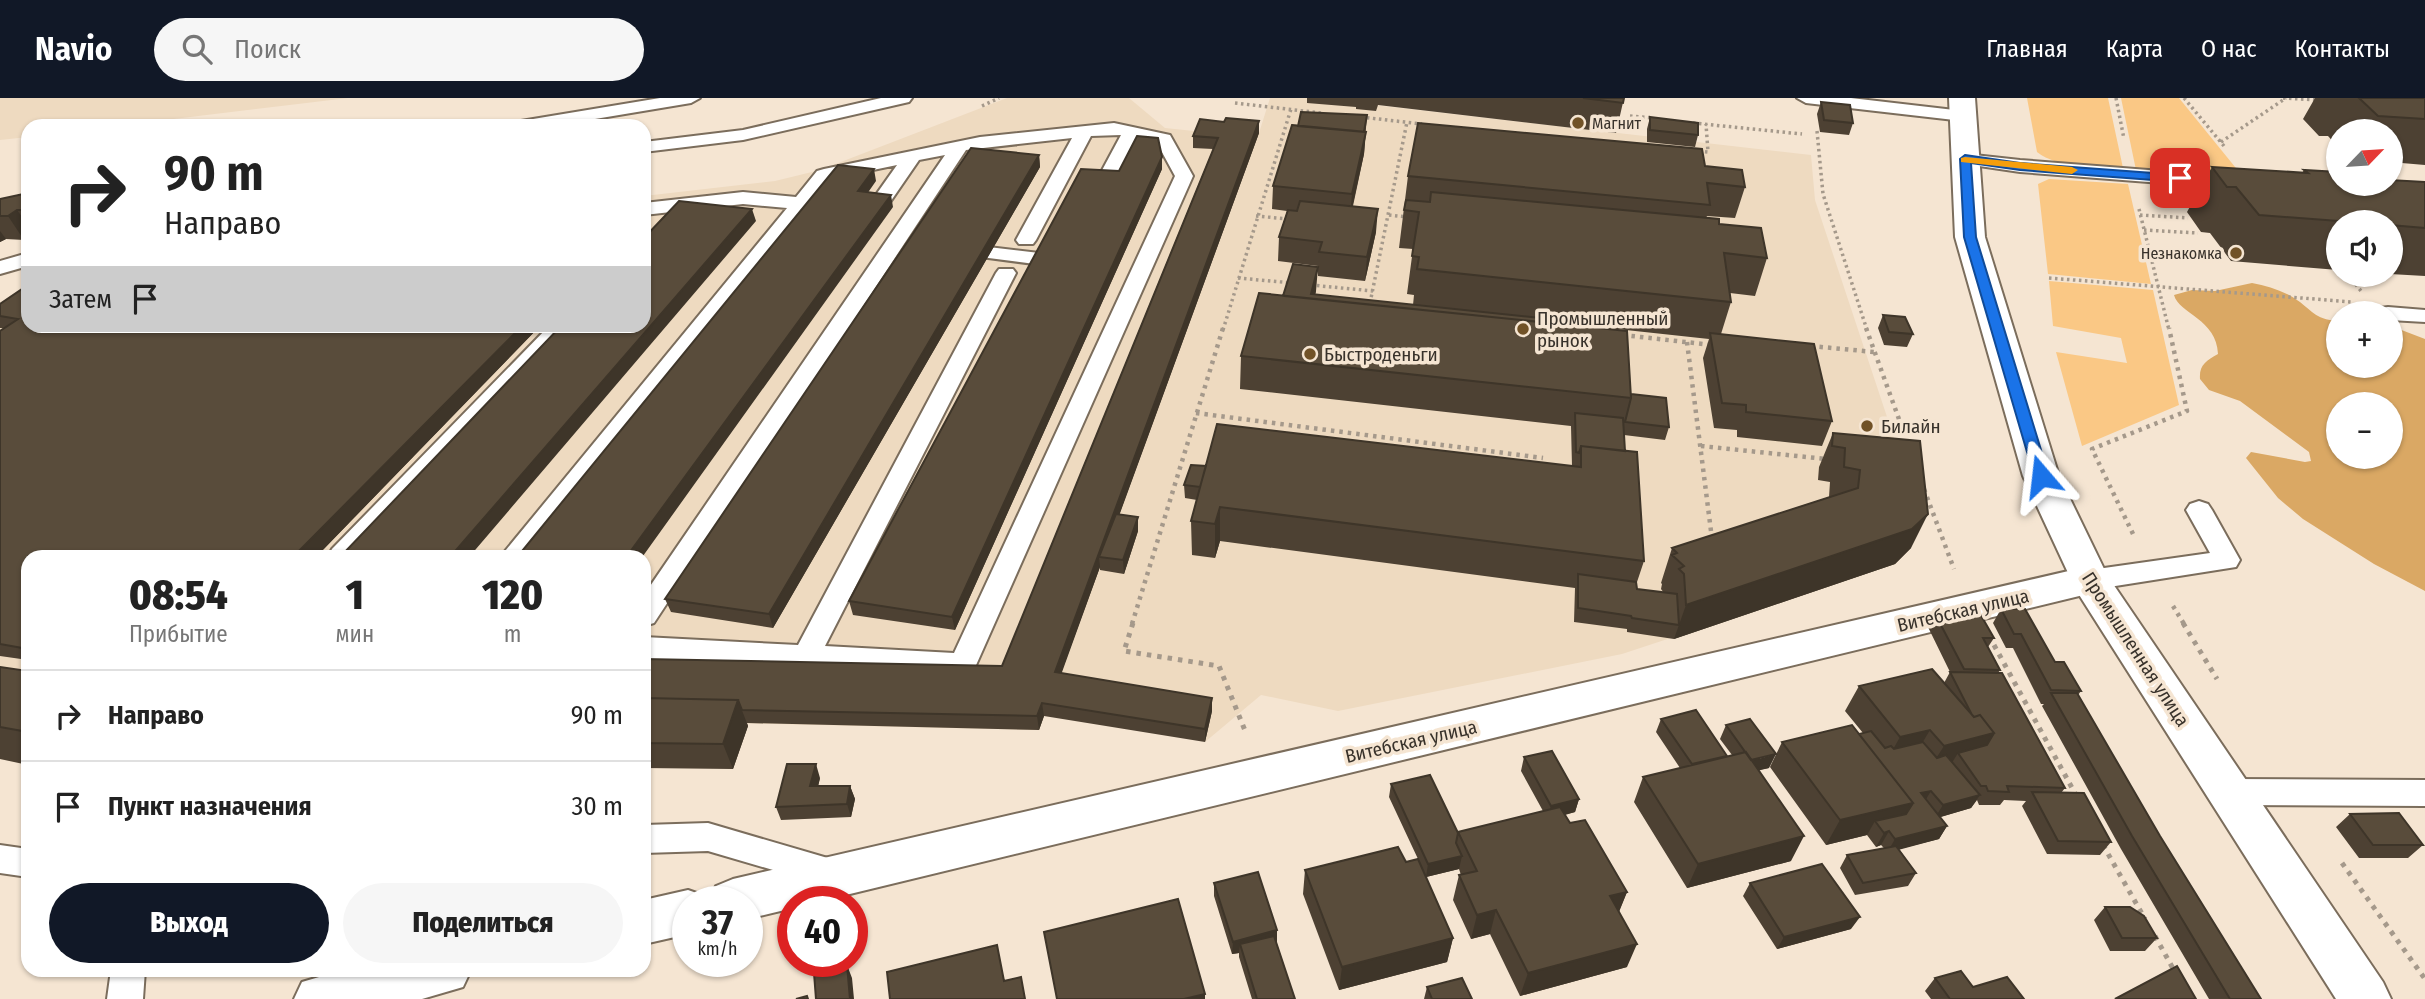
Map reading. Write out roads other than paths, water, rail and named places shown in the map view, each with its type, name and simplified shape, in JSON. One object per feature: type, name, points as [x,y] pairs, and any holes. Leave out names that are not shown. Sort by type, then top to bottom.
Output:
[{"type":"street","name":"Промышленная улица","points":[[1962,107],[1970,237],[2041,476],[2090,580],[2365,999]]},
{"type":"street","name":"Витебская улица","points":[[763,894],[2090,580]]},
{"type":"street","points":[[651,920],[672,916]]},
{"type":"street","points":[[320,999],[415,977]]},
{"type":"lane","points":[[564,119],[691,98]]},
{"type":"lane","points":[[651,146],[743,135],[903,98]]},
{"type":"lane","points":[[1806,98],[1962,107]]},
{"type":"lane","points":[[519,550],[824,175],[960,146],[1085,131],[1114,128],[1164,139],[1184,176],[963,664],[651,648]]},
{"type":"lane","points":[[1026,240],[1085,131]]},
{"type":"lane","points":[[1052,286],[1131,132]]},
{"type":"lane","points":[[651,607],[960,146]]},
{"type":"lane","points":[[850,245],[914,156]]},
{"type":"lane","points":[[1965,159],[2020,166],[2254,184]]},
{"type":"lane","points":[[651,209],[743,198],[801,203]]},
{"type":"lane","points":[[652,230],[674,207]]},
{"type":"lane","points":[[966,276],[993,231]]},
{"type":"lane","points":[[980,253],[1065,262]]},
{"type":"lane","points":[[0,268],[21,261]]},
{"type":"lane","points":[[806,656],[1006,273]]},
{"type":"lane","points":[[2403,314],[2425,316]]},
{"type":"lane","points":[[347,550],[554,333]]},
{"type":"lane","points":[[2090,580],[2227,559],[2199,510]]},
{"type":"lane","points":[[2229,792],[2422,797]]},
{"type":"lane","points":[[651,839],[708,837],[839,876]]},
{"type":"lane","points":[[0,859],[21,862]]},
{"type":"lane","points":[[125,999],[127,977]]},
{"type":"place","name":"Магнит","points":[[1578,123]]},
{"type":"place","name":"Незнакомка","points":[[2236,253]]},
{"type":"place","name":"Промышленный рынок","points":[[1523,329]]},
{"type":"place","name":"Быстроденьги","points":[[1310,354]]},
{"type":"place","name":"Билайн","points":[[1867,426]]}]
